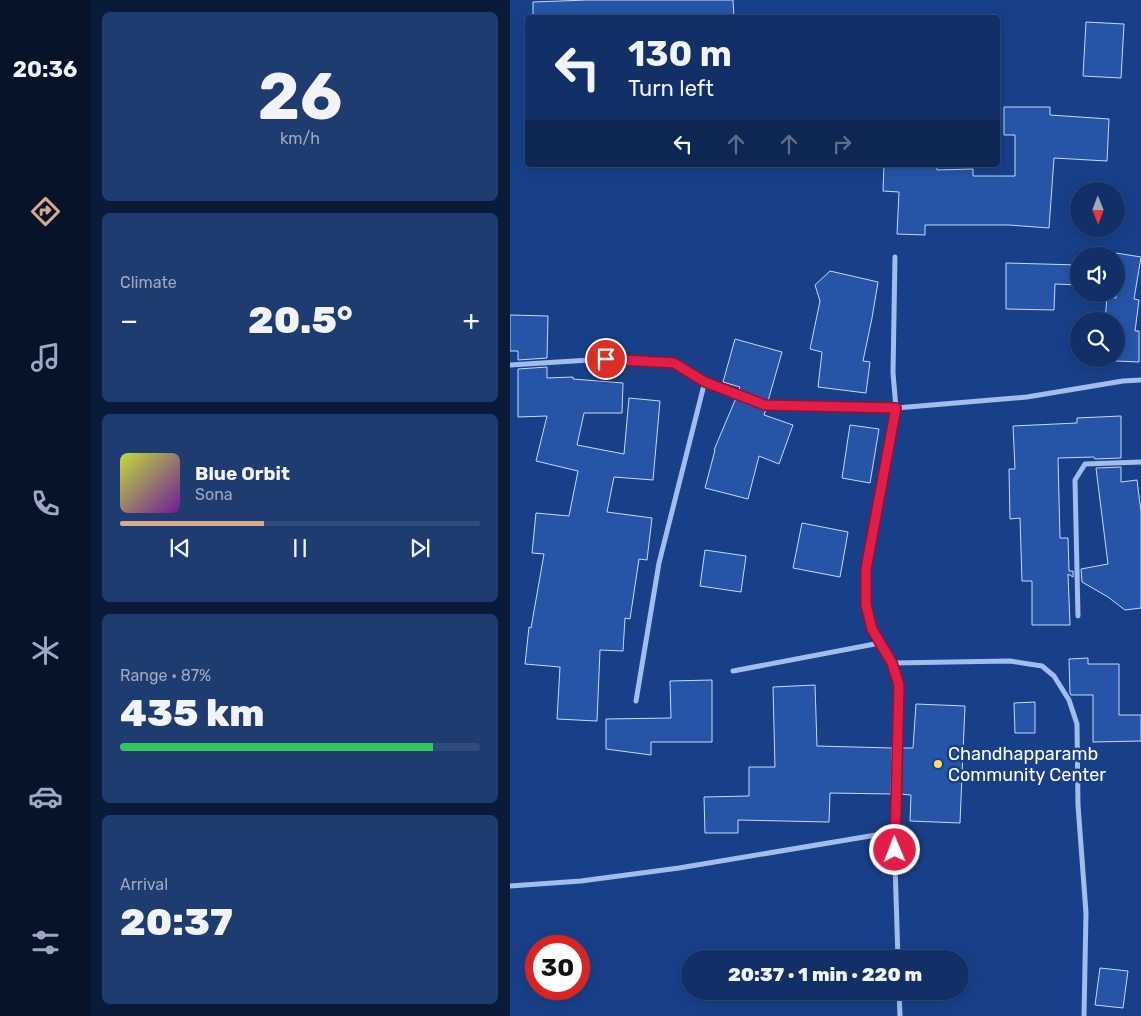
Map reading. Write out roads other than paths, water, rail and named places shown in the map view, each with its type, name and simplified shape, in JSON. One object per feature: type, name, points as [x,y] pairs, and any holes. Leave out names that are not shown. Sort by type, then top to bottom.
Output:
[{"type":"street","points":[[895,256],[893,373],[896,408],[866,569],[866,605],[872,629],[892,663],[899,685],[894,832],[898,950]]},
{"type":"street","points":[[510,365],[606,359],[674,363],[705,382],[765,405],[896,408],[1027,397],[1123,381],[1141,380]]},
{"type":"street","points":[[636,701],[659,563],[705,382]]},
{"type":"street","points":[[1078,616],[1075,480],[1085,464],[1141,462]]},
{"type":"street","points":[[733,671],[880,643]]},
{"type":"street","points":[[892,663],[1010,660],[1042,666],[1054,676],[1069,700],[1077,724],[1078,805],[1086,913],[1084,1016]]},
{"type":"street","points":[[510,886],[591,880],[679,868],[894,832]]},
{"type":"street","points":[[899,1000],[900,1016]]},
{"type":"place","name":"Chandhapparamb Community Center","points":[[938,764]]}]
